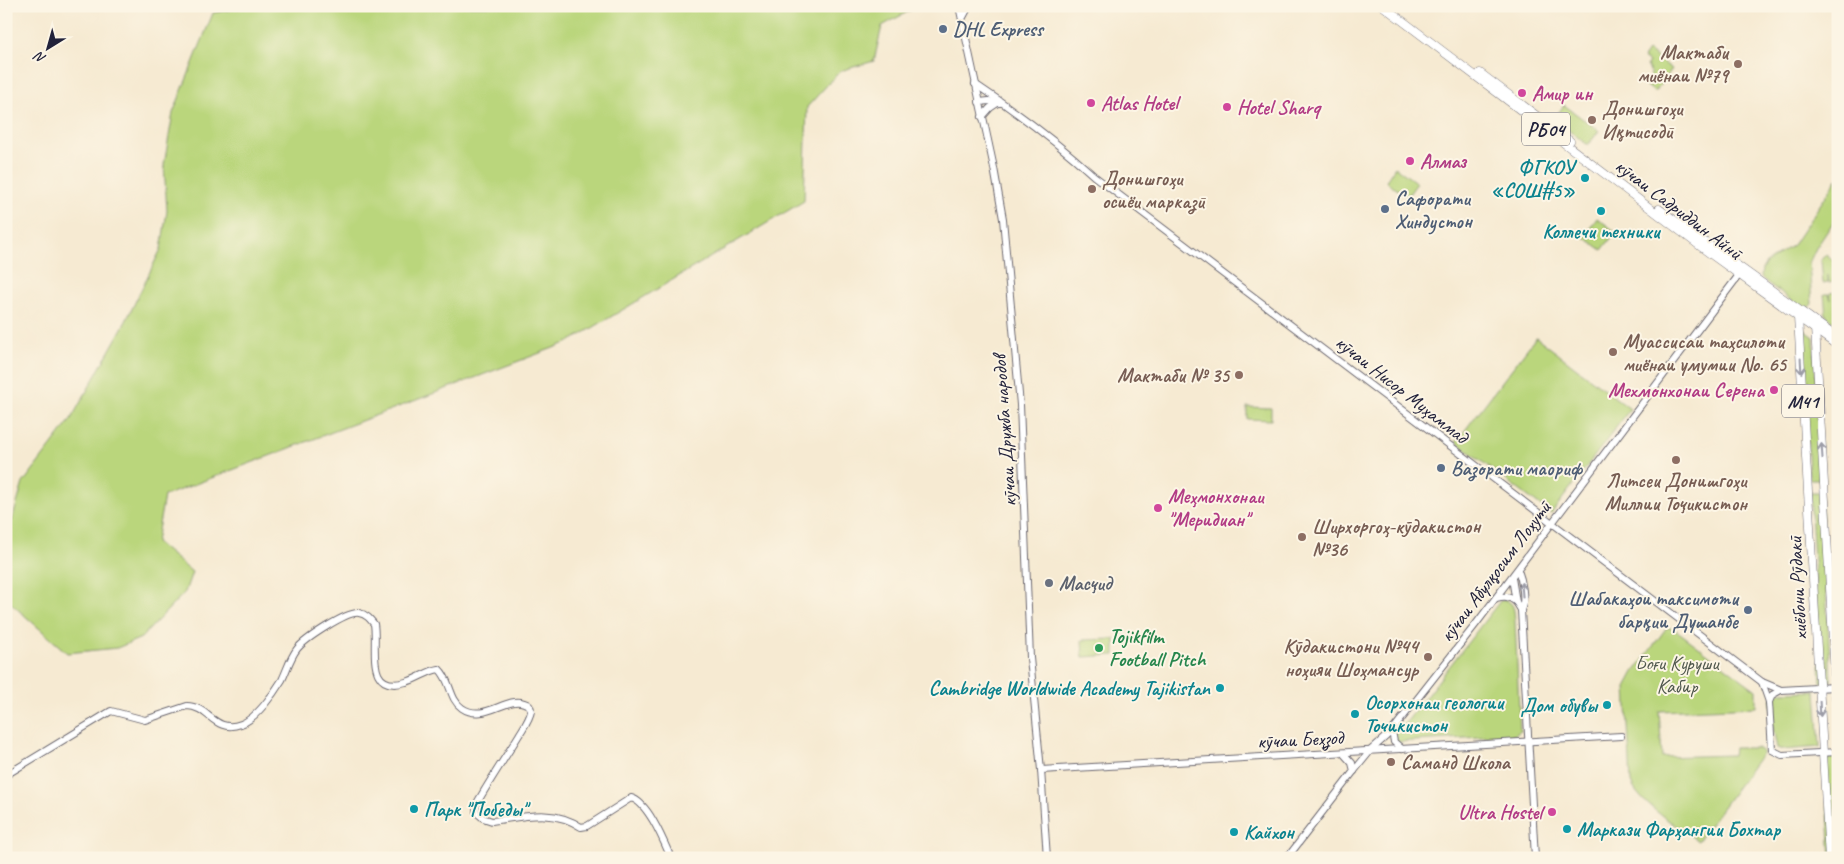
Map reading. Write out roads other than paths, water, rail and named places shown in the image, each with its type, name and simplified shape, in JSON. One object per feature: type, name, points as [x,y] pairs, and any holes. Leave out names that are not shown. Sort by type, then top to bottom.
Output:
[{"type":"highway","name":"кӯчаи Садриддин Айнӣ","points":[[1383,6],[1815,326],[1838,346]]},
{"type":"highway","name":"кӯчаи Садриддин Айнӣ","points":[[1390,6],[1545,121],[1710,250]]},
{"type":"highway","name":"кӯчаи Садриддин Айнӣ","points":[[1742,273],[1798,317],[1838,338]]},
{"type":"highway","name":"хиёбони Рӯдакӣ","points":[[1798,317],[1829,858]]},
{"type":"highway","name":"M41","points":[[1815,326],[1838,727]]},
{"type":"street","name":"кӯчаи Дружба народов","points":[[959,6],[1003,219],[1020,405],[1030,658],[1047,858]]},
{"type":"street","points":[[962,20],[969,6]]},
{"type":"street","name":"кӯчаи Нисор Муҳаммад","points":[[975,84],[1066,150],[1094,176],[1762,682],[1782,690],[1836,687]]},
{"type":"street","name":"кӯчаи Нисор Муҳаммад","points":[[979,102],[999,102],[1007,106]]},
{"type":"street","points":[[982,117],[999,102]]},
{"type":"street","name":"кӯчаи Абулқосим Лоҳутӣ","points":[[1287,858],[1354,770],[1371,750],[1392,731],[1512,578],[1742,273]]},
{"type":"street","points":[[1518,570],[1523,605],[1521,610],[1535,858]]},
{"type":"street","points":[[1512,578],[1516,602],[1521,610]]},
{"type":"street","points":[[1496,598],[1506,596],[1516,602]]},
{"type":"street","points":[[6,775],[111,711],[145,720],[186,706],[192,706],[217,724],[230,727],[242,724],[254,716],[281,682],[298,647],[346,616],[358,613],[365,615],[374,624],[375,666],[378,675],[386,682],[401,684],[439,669],[446,676],[454,698],[463,709],[481,712],[516,702],[526,703],[530,707],[528,720],[477,803],[476,812],[483,818],[492,821],[549,815],[570,820],[581,828],[634,798],[642,804],[671,858]]},
{"type":"street","points":[[1762,682],[1769,702],[1772,750],[1774,752],[1782,755],[1838,752]]},
{"type":"street","points":[[1769,702],[1772,695],[1782,690]]},
{"type":"street","points":[[1392,731],[1394,742],[1402,749]]},
{"type":"street","name":"кӯчаи Беҳзод","points":[[1041,770],[1621,736]]},
{"type":"street","points":[[1343,753],[1352,763],[1354,770]]},
{"type":"place","name":"DHL Express","points":[[943,29]]},
{"type":"place","name":"Мактаби миёнаи №79","points":[[1738,64]]},
{"type":"place","name":"Амир ин","points":[[1522,93]]},
{"type":"place","name":"Atlas Hotel","points":[[1091,103]]},
{"type":"place","name":"Hotel Sharq","points":[[1227,107]]},
{"type":"place","name":"Донишгоҳи Иқтисодӣ","points":[[1592,120]]},
{"type":"place","name":"Алмаз","points":[[1410,161]]},
{"type":"place","name":"ФГКОУ «СОШ#5»","points":[[1585,178]]},
{"type":"place","name":"Донишгоҳи осиёи марказӣ","points":[[1092,189]]},
{"type":"place","name":"Сафорати Хиндустон","points":[[1385,209]]},
{"type":"place","name":"Коллечи техники","points":[[1601,211]]},
{"type":"place","name":"Муассисаи таҳсилоти миёнаи умумии No. 65","points":[[1613,352]]},
{"type":"place","name":"Мактаби № 35","points":[[1239,375]]},
{"type":"place","name":"Мехмонхонаи Серена","points":[[1774,390]]},
{"type":"place","name":"Литсеи Донишгоҳи Миллии Тоҷикистон","points":[[1676,460]]},
{"type":"place","name":"Вазорати маориф","points":[[1441,468]]},
{"type":"place","name":"Меҳмонхонаи \"Меридиан\"","points":[[1158,508]]},
{"type":"place","name":"Ширхоргоҳ-кӯдакистон №36","points":[[1302,537]]},
{"type":"place","name":"Масҷид","points":[[1049,583]]},
{"type":"place","name":"Шабакаҳои таксимоти барқии Душанбе","points":[[1748,610]]},
{"type":"place","name":"Tojikfilm Football Pitch","points":[[1099,648]]},
{"type":"place","name":"Кӯдакистони №44 ноҳияи Шоҳмансур","points":[[1428,657]]},
{"type":"place","name":"Cambridge Worldwide Academy Tajikistan","points":[[1220,688]]},
{"type":"place","name":"Дом обувы","points":[[1607,705]]},
{"type":"place","name":"Осорхонаи геологии Точикистон","points":[[1355,714]]},
{"type":"place","name":"Саманд Школа","points":[[1391,762]]},
{"type":"place","name":"Парк \"Победы\"","points":[[414,809]]},
{"type":"place","name":"Ultra Hostel","points":[[1552,812]]},
{"type":"place","name":"Маркази Фарҳангии Бохтар","points":[[1567,829]]},
{"type":"place","name":"Кайхон","points":[[1234,832]]},
{"type":"park label","name":"Боғи Куруши Кабир","points":[[1677,674]]}]
